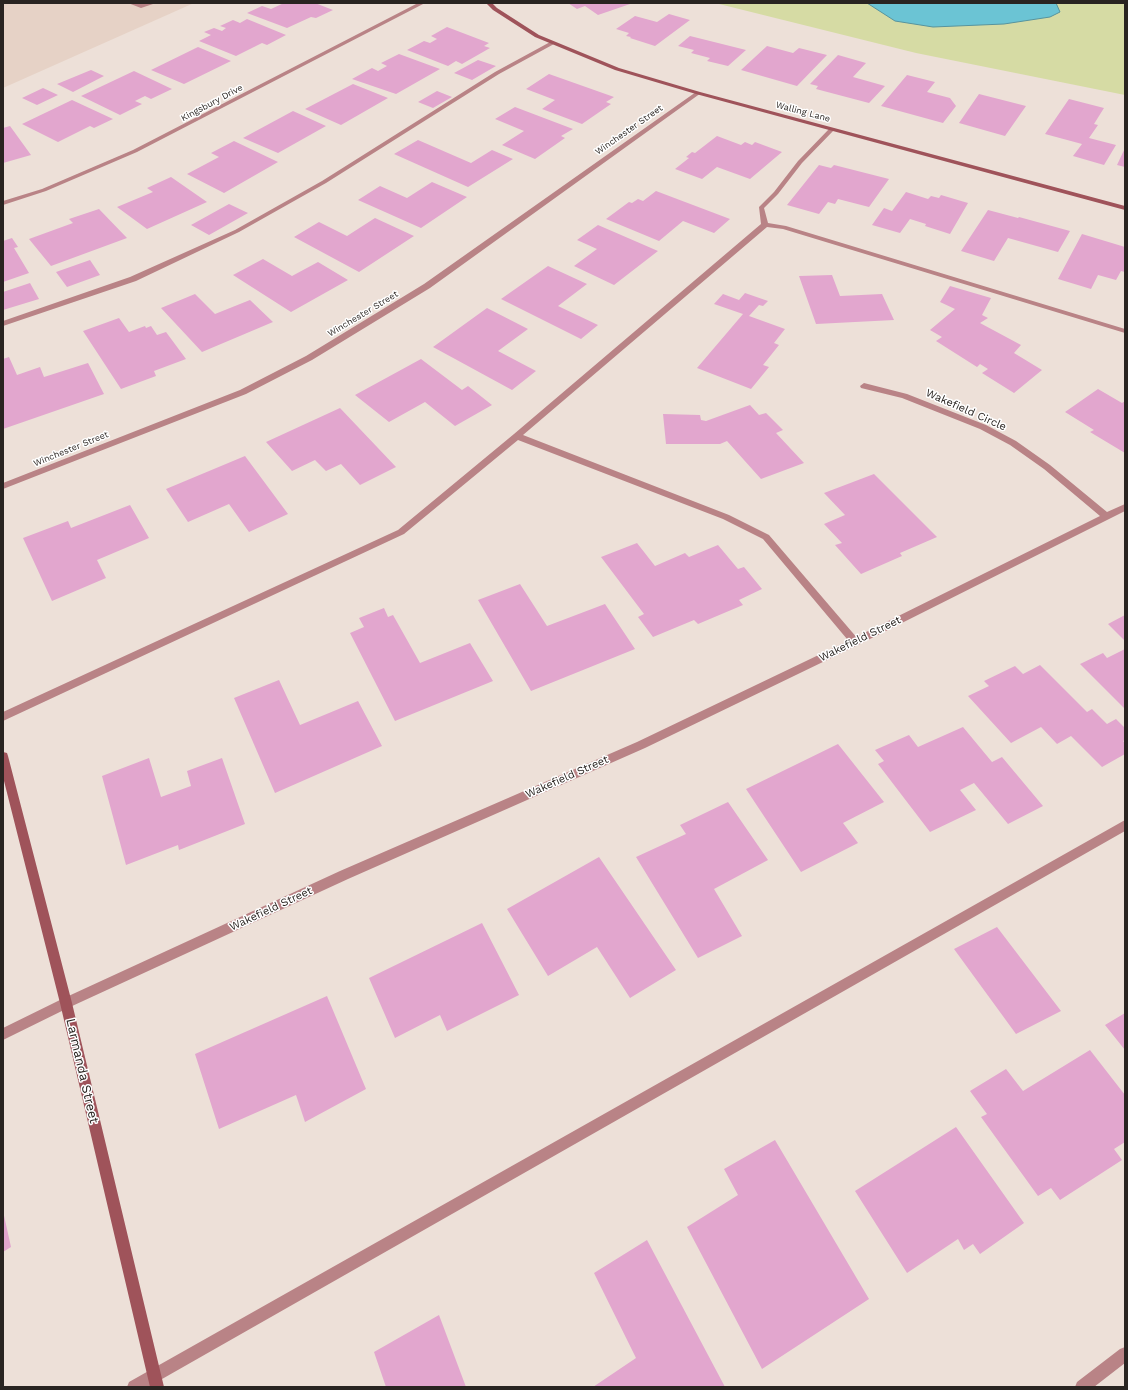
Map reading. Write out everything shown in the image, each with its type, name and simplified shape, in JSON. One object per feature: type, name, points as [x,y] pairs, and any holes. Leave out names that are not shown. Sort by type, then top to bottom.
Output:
[{"type":"street","points":[[131,3],[141,6],[153,3]]},
{"type":"street","name":"Kingsbury Drive","points":[[3,203],[44,190],[142,148],[422,3]]},
{"type":"street","name":"Walling Lane","points":[[489,3],[495,9],[537,36],[616,69],[698,93],[1125,208]]},
{"type":"street","points":[[3,324],[132,279],[237,231],[324,182],[497,73],[552,43]]},
{"type":"street","name":"Winchester Street","points":[[3,486],[243,392],[309,358],[427,286],[698,93]]},
{"type":"street","points":[[765,225],[761,208],[776,193],[800,162],[832,129]]},
{"type":"street","points":[[3,717],[401,532],[517,436],[765,225],[784,227],[1125,331]]},
{"type":"street","name":"Wakefield Circle","points":[[864,386],[904,396],[983,427],[1013,443],[1047,467],[1106,516]]},
{"type":"street","points":[[517,436],[726,517],[766,537],[855,642]]},
{"type":"street","name":"Wakefield Street","points":[[3,1034],[66,1003],[344,876],[641,745],[855,642],[1125,507]]},
{"type":"street","name":"Larmanda Street","points":[[3,756],[66,1003],[156,1381]]},
{"type":"street","points":[[134,1387],[156,1381],[1125,825]]},
{"type":"street","points":[[1082,1387],[1125,1354]]},
{"type":"shaded area","points":[[3,3],[194,3],[3,88]]},
{"type":"green space","points":[[715,3],[1125,3],[1125,95],[916,53]]},
{"type":"water","points":[[867,3],[1056,3],[1060,12],[1050,17],[1004,24],[933,27],[895,21]]},
{"type":"building","points":[[284,3],[315,3],[333,10],[316,18],[311,17],[287,28],[247,13],[262,6],[271,9]]},
{"type":"building","points":[[568,3],[633,3],[598,15],[585,6],[577,9]]},
{"type":"building","points":[[669,14],[690,20],[655,46],[630,38],[631,37],[626,36],[629,33],[616,29],[635,16],[657,22]]},
{"type":"building","points":[[247,19],[286,35],[267,45],[262,43],[236,56],[199,41],[211,35],[204,32],[214,28],[222,31],[226,28],[220,26],[233,20],[240,23]]},
{"type":"building","points":[[447,27],[489,43],[484,46],[490,48],[462,64],[456,61],[448,66],[407,50],[424,41],[430,43],[437,39],[431,36]]},
{"type":"building","points":[[690,36],[746,50],[728,66],[707,61],[710,58],[691,53],[694,50],[678,46]]},
{"type":"building","points":[[767,46],[793,53],[799,48],[827,55],[797,86],[741,70]]},
{"type":"building","points":[[198,47],[231,61],[184,84],[151,70]]},
{"type":"building","points":[[399,54],[440,69],[396,94],[352,79],[372,68],[378,71],[387,66],[381,63]]},
{"type":"building","points":[[838,55],[866,63],[853,77],[885,86],[869,103],[816,89],[818,86],[810,84]]},
{"type":"building","points":[[478,60],[496,66],[472,80],[454,73]]},
{"type":"building","points":[[91,70],[104,76],[73,92],[57,84]]},
{"type":"building","points":[[134,71],[172,89],[151,99],[145,96],[135,101],[142,104],[120,115],[81,96]]},
{"type":"building","points":[[549,74],[614,97],[606,102],[611,104],[582,124],[542,109],[555,100],[526,89]]},
{"type":"building","points":[[907,75],[935,82],[927,92],[950,98],[956,106],[943,123],[881,106]]},
{"type":"building","points":[[353,84],[388,98],[341,125],[305,109]]},
{"type":"building","points":[[43,88],[58,95],[37,105],[22,98]]},
{"type":"building","points":[[437,91],[452,97],[433,108],[418,102]]},
{"type":"building","points":[[979,94],[1026,106],[1005,136],[959,123]]},
{"type":"building","points":[[1069,99],[1104,108],[1094,124],[1098,125],[1089,138],[1116,145],[1104,165],[1073,156],[1082,144],[1045,134]]},
{"type":"building","points":[[72,100],[113,119],[94,128],[90,126],[58,142],[22,124]]},
{"type":"building","points":[[515,107],[573,129],[561,136],[565,138],[535,159],[502,145],[524,131],[495,119]]},
{"type":"building","points":[[293,111],[326,126],[278,153],[243,138]]},
{"type":"building","points":[[10,126],[31,155],[3,163],[3,128]]},
{"type":"building","points":[[717,136],[741,145],[745,142],[752,145],[755,142],[782,152],[750,179],[717,167],[702,179],[675,169],[689,158],[686,157],[692,152],[695,153]]},
{"type":"building","points":[[418,140],[471,163],[492,150],[513,159],[468,187],[394,154]]},
{"type":"building","points":[[234,141],[278,162],[224,193],[187,174],[219,157],[211,153]]},
{"type":"building","points":[[1125,148],[1125,167],[1117,165]]},
{"type":"building","points":[[819,165],[831,168],[834,165],[889,179],[869,207],[838,199],[835,204],[828,202],[819,214],[787,205]]},
{"type":"building","points":[[171,177],[207,202],[147,229],[117,207],[153,192],[147,188]]},
{"type":"building","points":[[432,182],[467,197],[421,228],[358,200],[380,186],[407,198]]},
{"type":"building","points":[[656,191],[730,219],[714,233],[683,221],[659,241],[606,219],[629,202],[632,203],[638,199],[643,201]]},
{"type":"building","points":[[906,192],[928,199],[931,196],[939,198],[941,195],[968,203],[950,234],[925,226],[926,224],[910,219],[900,233],[872,225],[884,208],[892,211]]},
{"type":"building","points":[[229,204],[248,213],[209,235],[191,225]]},
{"type":"building","points":[[99,209],[127,238],[51,266],[29,239],[73,223],[69,219]]},
{"type":"building","points":[[988,210],[1070,231],[1058,252],[1008,238],[994,261],[961,251]]},
{"type":"building","points":[[375,218],[414,236],[359,272],[294,237],[319,222],[347,236]]},
{"type":"building","points":[[598,225],[658,251],[614,285],[574,266],[597,249],[577,240]]},
{"type":"building","points":[[1082,234],[1125,247],[1125,272],[1121,271],[1116,280],[1098,275],[1091,289],[1058,279]]},
{"type":"building","points":[[12,238],[18,247],[14,248],[29,273],[3,282],[3,241]]},
{"type":"building","points":[[263,259],[292,276],[318,262],[348,280],[291,312],[233,275]]},
{"type":"building","points":[[90,260],[100,275],[67,287],[56,272]]},
{"type":"building","points":[[548,266],[587,284],[558,306],[598,325],[581,339],[501,299]]},
{"type":"building","points":[[832,275],[840,296],[882,294],[894,320],[816,324],[799,276]]},
{"type":"building","points":[[30,283],[39,299],[3,310],[3,292]]},
{"type":"building","points":[[950,286],[991,298],[982,315],[988,318],[980,323],[1021,345],[1014,353],[1042,370],[1014,393],[982,373],[988,369],[980,364],[977,367],[936,341],[942,337],[930,330],[955,309],[940,302]]},
{"type":"building","points":[[745,293],[768,301],[763,306],[759,305],[749,316],[785,329],[774,343],[779,345],[763,365],[769,367],[751,389],[697,368],[743,314],[714,304],[723,294],[739,300]]},
{"type":"building","points":[[195,294],[215,314],[250,300],[273,322],[202,352],[161,308]]},
{"type":"building","points":[[487,308],[528,329],[498,351],[536,371],[512,390],[433,347]]},
{"type":"building","points":[[119,318],[129,332],[145,326],[146,328],[151,326],[157,335],[166,332],[186,359],[154,371],[156,376],[121,389],[83,331]]},
{"type":"building","points":[[9,357],[17,375],[40,367],[44,377],[88,363],[104,394],[3,429],[3,359]]},
{"type":"building","points":[[421,359],[462,390],[468,386],[492,405],[455,426],[425,402],[389,422],[355,395]]},
{"type":"building","points":[[1098,389],[1122,403],[1125,401],[1125,453],[1090,432],[1094,430],[1065,412]]},
{"type":"building","points":[[750,405],[759,415],[766,413],[783,430],[776,433],[804,463],[761,479],[727,441],[720,444],[666,444],[663,414],[700,415],[701,420],[706,421]]},
{"type":"building","points":[[340,408],[396,467],[360,485],[341,464],[326,471],[315,460],[292,471],[266,442]]},
{"type":"building","points":[[245,456],[288,514],[249,532],[229,504],[188,522],[166,489]]},
{"type":"building","points":[[874,474],[937,537],[900,553],[902,556],[861,574],[835,545],[842,543],[824,524],[845,515],[824,493]]},
{"type":"building","points":[[130,505],[149,538],[97,560],[106,578],[52,601],[23,538],[68,521],[71,528]]},
{"type":"building","points":[[637,543],[655,566],[685,553],[689,557],[718,545],[738,569],[744,567],[762,589],[739,600],[743,605],[698,624],[694,620],[653,637],[638,617],[644,614],[601,557]]},
{"type":"building","points":[[520,584],[547,626],[605,604],[635,649],[531,691],[478,600]]},
{"type":"building","points":[[384,608],[388,617],[393,615],[420,663],[470,643],[493,681],[395,721],[350,633],[364,627],[359,618]]},
{"type":"building","points":[[1125,615],[1125,641],[1108,624]]},
{"type":"building","points":[[1125,649],[1125,709],[1080,664],[1103,653],[1107,658]]},
{"type":"building","points":[[1040,665],[1087,712],[1092,709],[1107,724],[1116,719],[1125,728],[1125,740],[1123,741],[1125,743],[1125,754],[1102,767],[1071,736],[1057,744],[1041,727],[1011,743],[968,696],[989,686],[984,681],[1015,666],[1023,674]]},
{"type":"building","points":[[279,680],[300,725],[358,701],[382,746],[275,793],[234,698]]},
{"type":"building","points":[[963,727],[992,762],[1002,757],[1043,806],[1008,824],[974,783],[960,790],[976,810],[930,832],[878,764],[884,761],[875,750],[909,735],[918,747]]},
{"type":"building","points":[[838,744],[884,802],[843,823],[858,843],[801,872],[746,789]]},
{"type":"building","points":[[149,758],[161,797],[191,786],[187,771],[222,758],[245,824],[179,850],[178,845],[126,865],[102,776]]},
{"type":"building","points":[[728,802],[768,860],[714,889],[742,936],[698,958],[636,857],[686,834],[680,825]]},
{"type":"building","points":[[599,857],[676,970],[630,998],[597,947],[548,976],[507,909]]},
{"type":"building","points":[[482,923],[519,995],[447,1031],[440,1015],[395,1038],[369,978]]},
{"type":"building","points":[[997,927],[1061,1011],[1016,1034],[954,949]]},
{"type":"building","points":[[327,996],[366,1089],[305,1122],[296,1095],[219,1129],[195,1054]]},
{"type":"building","points":[[1125,1013],[1125,1050],[1105,1025]]},
{"type":"building","points":[[1090,1050],[1125,1095],[1125,1142],[1114,1149],[1122,1160],[1060,1200],[1051,1188],[1038,1196],[981,1117],[987,1114],[970,1091],[1006,1069],[1023,1091]]},
{"type":"building","points":[[956,1127],[1024,1223],[980,1254],[973,1244],[964,1250],[958,1239],[907,1273],[855,1191]]},
{"type":"building","points":[[775,1140],[869,1299],[762,1369],[687,1227],[738,1195],[724,1169]]},
{"type":"building","points":[[3,1211],[11,1247],[3,1252]]},
{"type":"building","points":[[647,1240],[725,1387],[593,1387],[636,1358],[594,1273]]},
{"type":"building","points":[[439,1315],[466,1387],[386,1387],[374,1352]]}]
